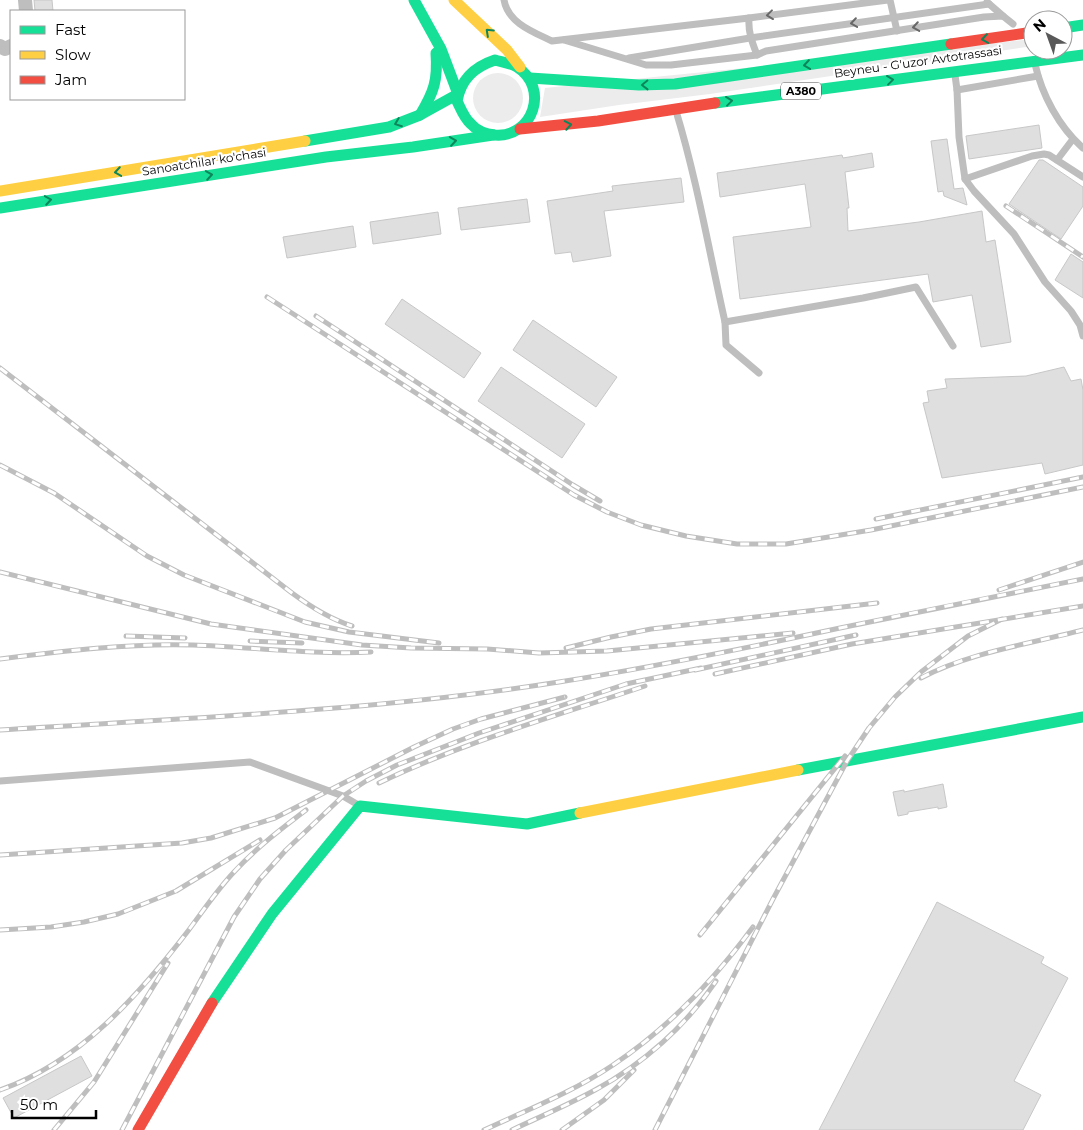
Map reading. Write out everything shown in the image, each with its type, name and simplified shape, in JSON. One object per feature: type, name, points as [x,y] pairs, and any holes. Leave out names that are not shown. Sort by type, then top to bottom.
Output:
[{"type":"main road","points":[[414,0],[441,48],[449,74],[458,94]]},
{"type":"main road","points":[[454,0],[507,50],[530,78],[535,92],[535,106],[529,118],[520,129],[507,134],[493,135],[480,131],[469,123],[457,101],[460,85],[473,70],[482,64],[495,60],[509,62],[520,67]]},
{"type":"main road","points":[[1014,24],[1023,30]]},
{"type":"main road","points":[[420,115],[434,93],[438,71],[433,34]]},
{"type":"main road","name":"Beyneu - G'uzor Avtotrassasi","points":[[530,78],[639,85],[675,84],[1023,34]]},
{"type":"main road","points":[[737,75],[757,55]]},
{"type":"main road","name":"Beyneu - G'uzor Avtotrassasi","points":[[520,129],[556,128],[675,108],[1083,55]]},
{"type":"main road","points":[[1,208],[0,192],[389,127],[420,115],[458,94]]},
{"type":"main road","name":"Sanoatchilar ko'chasi","points":[[1,208],[326,157],[493,135]]},
{"type":"main road","points":[[138,1130],[204,1015],[272,914],[360,806],[527,824],[839,762],[1083,717]]},
{"type":"lane","points":[[504,0],[505,10],[526,29],[552,41],[889,0],[897,30]]},
{"type":"lane","points":[[626,59],[987,2],[1014,24]]},
{"type":"lane","points":[[564,40],[646,65],[671,65],[757,55],[766,51],[897,30],[1003,16]]},
{"type":"lane","points":[[749,18],[750,38],[757,55]]},
{"type":"lane","points":[[1034,62],[1040,86],[1063,126],[1083,148]]},
{"type":"lane","points":[[954,71],[957,90],[959,137],[965,178],[974,191],[1014,234],[1045,282],[1071,311],[1080,325],[1083,336]]},
{"type":"lane","points":[[957,90],[1038,76]]},
{"type":"lane","points":[[675,108],[687,146],[706,226],[725,322],[726,345],[759,373]]},
{"type":"lane","points":[[1057,160],[1073,139]]},
{"type":"lane","points":[[965,178],[1038,155],[1049,156],[1083,177]]},
{"type":"lane","points":[[725,322],[916,287],[953,346]]},
{"type":"lane","points":[[0,781],[250,762],[343,796],[360,806]]},
{"type":"shaded area","points":[[1023,40],[1023,47],[540,117],[545,88]]},
{"type":"shaded area","points":[[493,73],[503,73],[516,80],[523,93],[523,103],[516,116],[503,123],[493,123],[484,119],[477,112],[473,103],[473,93],[477,84],[484,77]]},
{"type":"building","points":[[34,0],[52,0],[53,10],[35,10]]},
{"type":"building","points":[[1039,125],[1042,148],[969,159],[966,136]]},
{"type":"building","points":[[947,139],[954,189],[963,188],[967,205],[944,196],[943,191],[938,192],[931,141]]},
{"type":"building","points":[[872,153],[874,167],[845,172],[849,208],[847,208],[848,231],[919,222],[982,211],[986,242],[995,240],[1011,342],[981,347],[972,295],[933,302],[928,274],[740,299],[733,237],[811,227],[805,184],[720,197],[717,173],[842,155],[843,158]]},
{"type":"building","points":[[1039,160],[1043,160],[1083,187],[1083,206],[1061,239],[1009,204]]},
{"type":"building","points":[[681,178],[684,202],[604,211],[611,256],[573,262],[571,252],[555,254],[547,201],[613,191],[612,186]]},
{"type":"building","points":[[527,199],[530,222],[461,230],[458,208]]},
{"type":"building","points":[[438,212],[441,234],[373,244],[370,222]]},
{"type":"building","points":[[353,226],[356,247],[287,258],[283,237]]},
{"type":"building","points":[[1071,254],[1083,262],[1083,298],[1055,280]]},
{"type":"building","points":[[402,299],[481,353],[464,378],[385,324]]},
{"type":"building","points":[[533,320],[617,377],[596,407],[513,350]]},
{"type":"building","points":[[501,367],[585,424],[562,458],[478,401]]},
{"type":"building","points":[[1064,367],[1071,381],[1081,379],[1083,390],[1083,465],[1045,474],[1042,463],[942,478],[923,403],[929,402],[927,391],[947,388],[945,379],[1026,376]]},
{"type":"building","points":[[943,784],[947,807],[908,812],[908,814],[898,816],[893,792],[904,790],[904,792]]},
{"type":"building","points":[[937,902],[1044,957],[1041,963],[1068,978],[1014,1081],[1041,1095],[1023,1130],[819,1130]]},
{"type":"building","points":[[81,1056],[92,1076],[14,1118],[3,1098]]},
{"type":"railway","points":[[1006,206],[1083,257]]},
{"type":"railway","points":[[267,297],[574,495],[607,512],[641,525],[686,536],[737,544],[786,544],[871,530],[1083,487]]},
{"type":"railway","points":[[316,316],[600,501]]},
{"type":"railway","points":[[0,368],[292,593],[321,612],[352,626]]},
{"type":"railway","points":[[0,465],[54,493],[147,556],[184,575],[305,622],[349,632],[439,643]]},
{"type":"railway","points":[[876,519],[1083,477]]},
{"type":"railway","points":[[999,590],[1083,562]]},
{"type":"railway","points":[[0,572],[211,624],[362,645],[487,649],[539,653],[607,651],[793,633]]},
{"type":"railway","points":[[0,730],[350,707],[490,692],[665,664],[1083,579]]},
{"type":"railway","points":[[566,648],[651,629],[877,603]]},
{"type":"railway","points":[[715,674],[852,644],[1083,606]]},
{"type":"railway","points":[[655,1130],[773,899],[847,761],[869,728],[895,697],[921,672],[968,636],[1002,619]]},
{"type":"railway","points":[[921,678],[980,655],[1083,630]]},
{"type":"railway","points":[[695,670],[856,635]]},
{"type":"railway","points":[[126,636],[185,638]]},
{"type":"railway","points":[[250,641],[302,643]]},
{"type":"railway","points":[[0,659],[96,648],[145,645],[215,646],[349,653],[371,652]]},
{"type":"railway","points":[[122,1130],[234,917],[260,879],[286,850],[343,796],[366,781],[397,765],[479,733],[626,684],[701,668]]},
{"type":"railway","points":[[379,783],[477,742],[645,686]]},
{"type":"railway","points":[[0,855],[182,843],[211,838],[275,818],[453,729],[481,719],[565,697]]},
{"type":"railway","points":[[700,935],[845,756]]},
{"type":"railway","points":[[0,1090],[29,1078],[56,1062],[81,1045],[105,1024],[149,979],[216,893],[242,863],[306,810]]},
{"type":"railway","points":[[0,930],[51,927],[118,914],[176,891],[260,840]]},
{"type":"railway","points":[[484,1130],[582,1084],[633,1051],[689,1002],[722,966],[753,927]]},
{"type":"railway","points":[[54,1130],[94,1082],[168,963]]},
{"type":"railway","points":[[512,1130],[585,1095],[613,1080],[630,1068],[662,1043],[677,1028],[704,998],[716,981]]},
{"type":"railway","points":[[562,1130],[604,1100],[634,1070]]},
{"type":"traffic: fast","points":[[414,0],[441,49],[458,94]]},
{"type":"traffic: fast","points":[[1073,26],[1083,25]]},
{"type":"traffic: fast","points":[[530,78],[639,85],[675,84],[951,44]]},
{"type":"traffic: fast","points":[[420,115],[429,99],[436,78],[436,53]]},
{"type":"traffic: fast","points":[[715,103],[1083,55]]},
{"type":"traffic: fast","points":[[495,60],[517,67],[527,76],[533,87],[535,99],[533,110],[519,129],[508,134],[488,134],[476,129],[469,122],[457,101],[465,80],[475,70],[495,60]]},
{"type":"traffic: fast","points":[[305,141],[389,127],[420,115],[458,94]]},
{"type":"traffic: fast","points":[[0,208],[326,157],[493,135]]},
{"type":"traffic: fast","points":[[798,770],[1083,717]]},
{"type":"traffic: fast","points":[[212,1003],[272,914],[360,806],[527,824],[580,813]]},
{"type":"traffic: slow","points":[[454,0],[507,50],[520,67]]},
{"type":"traffic: slow","points":[[0,191],[305,141]]},
{"type":"traffic: slow","points":[[580,813],[798,770]]},
{"type":"traffic: jam","points":[[951,44],[1023,33]]},
{"type":"traffic: jam","points":[[520,129],[598,121],[715,103]]},
{"type":"traffic: jam","points":[[138,1130],[212,1003]]}]
